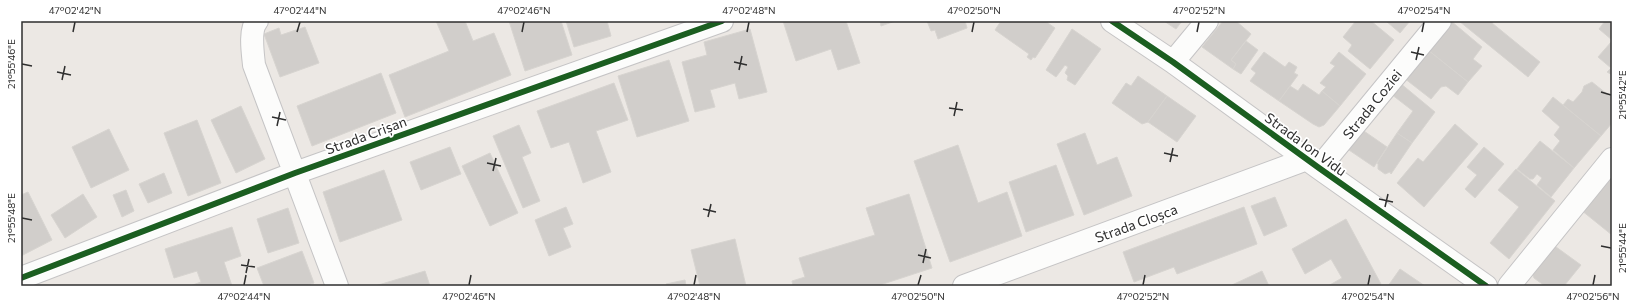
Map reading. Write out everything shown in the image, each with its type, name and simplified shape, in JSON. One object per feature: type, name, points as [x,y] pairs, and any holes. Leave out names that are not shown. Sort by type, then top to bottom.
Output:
[{"type":"street","name":"Strada Crișan","points":[[21,278],[295,173],[722,21]]},
{"type":"street","name":"Strada Ion Vidu","points":[[1112,21],[1173,62],[1313,164],[1486,286]]},
{"type":"street","points":[[1173,62],[1207,21]]},
{"type":"street","name":"Strada Coziei","points":[[1313,164],[1440,21]]},
{"type":"street","points":[[256,22],[252,43],[254,65],[337,286]]},
{"type":"street","points":[[1509,286],[1612,159]]},
{"type":"street","name":"Strada Cloșca","points":[[964,286],[1313,164]]},
{"type":"building","points":[[436,21],[465,21],[473,41],[494,33],[511,75],[405,117],[389,75],[449,51]]},
{"type":"building","points":[[509,21],[561,21],[572,55],[525,71]]},
{"type":"building","points":[[566,21],[607,21],[611,36],[574,47]]},
{"type":"building","points":[[783,21],[846,21],[860,63],[838,70],[831,49],[796,61]]},
{"type":"building","points":[[880,21],[895,21],[881,26]]},
{"type":"building","points":[[927,21],[965,21],[967,28],[938,39],[935,30],[931,31]]},
{"type":"building","points":[[1001,21],[1045,21],[1055,28],[1035,58],[1033,57],[1031,60],[1027,57],[1029,54],[995,30]]},
{"type":"building","points":[[1164,21],[1182,21],[1176,29]]},
{"type":"building","points":[[1223,21],[1236,21],[1251,34],[1231,60],[1236,64],[1233,69],[1202,47]]},
{"type":"building","points":[[1354,21],[1371,21],[1394,40],[1370,69],[1348,51],[1352,45],[1343,37],[1355,22]]},
{"type":"building","points":[[1386,21],[1410,21],[1400,33]]},
{"type":"building","points":[[1451,21],[1482,47],[1473,59],[1482,66],[1468,82],[1428,50]]},
{"type":"building","points":[[1459,21],[1493,21],[1492,23],[1540,62],[1528,77]]},
{"type":"building","points":[[1605,21],[1612,21],[1612,40],[1599,29]]},
{"type":"building","points":[[305,27],[319,63],[280,77],[264,34],[279,28],[281,35]]},
{"type":"building","points":[[750,29],[767,92],[739,99],[735,83],[710,90],[715,107],[695,112],[682,62],[707,55],[704,42]]},
{"type":"building","points":[[1072,29],[1101,49],[1075,85],[1067,80],[1068,76],[1065,73],[1068,67],[1065,65],[1056,77],[1046,70]]},
{"type":"building","points":[[1246,41],[1258,50],[1241,74],[1233,69],[1236,64],[1231,60]]},
{"type":"building","points":[[1612,41],[1612,75],[1607,72],[1611,68],[1598,57]]},
{"type":"building","points":[[1428,50],[1468,82],[1458,95],[1446,86],[1441,87],[1431,99],[1404,78]]},
{"type":"building","points":[[1264,52],[1285,67],[1289,62],[1297,67],[1294,73],[1298,75],[1279,101],[1250,81],[1256,73],[1251,69]]},
{"type":"building","points":[[1339,52],[1366,74],[1340,106],[1322,91],[1326,87],[1320,83],[1335,66],[1330,63]]},
{"type":"building","points":[[669,60],[689,121],[637,137],[618,76]]},
{"type":"building","points":[[381,73],[396,113],[312,146],[297,106]]},
{"type":"building","points":[[1138,76],[1167,96],[1148,122],[1142,124],[1112,103],[1126,83],[1131,86]]},
{"type":"building","points":[[1592,82],[1612,98],[1612,123],[1601,136],[1563,105],[1568,99],[1573,102],[1582,92],[1584,86]]},
{"type":"building","points":[[614,83],[628,120],[596,131],[611,172],[583,183],[569,142],[551,148],[537,111]]},
{"type":"building","points":[[1400,83],[1435,112],[1412,143],[1397,133],[1413,111],[1391,94]]},
{"type":"building","points":[[1303,84],[1319,95],[1322,91],[1340,106],[1324,125],[1319,127],[1313,124],[1279,101],[1290,86],[1298,91]]},
{"type":"building","points":[[1167,96],[1196,116],[1177,142],[1148,122]]},
{"type":"building","points":[[1553,97],[1601,136],[1574,168],[1553,150],[1560,141],[1554,135],[1560,127],[1542,111]]},
{"type":"building","points":[[241,106],[265,159],[236,173],[211,120]]},
{"type":"building","points":[[197,120],[221,183],[188,196],[164,133]]},
{"type":"building","points":[[1455,124],[1478,144],[1424,207],[1397,183],[1418,158],[1423,162]]},
{"type":"building","points":[[519,125],[531,153],[522,157],[540,201],[523,208],[493,136]]},
{"type":"building","points":[[109,129],[129,170],[91,188],[72,147]]},
{"type":"building","points":[[1361,129],[1387,147],[1374,167],[1346,148]]},
{"type":"building","points":[[1085,133],[1097,165],[1117,157],[1132,196],[1084,215],[1057,144]]},
{"type":"building","points":[[1397,133],[1412,143],[1391,174],[1390,172],[1385,174],[1378,169],[1377,163]]},
{"type":"building","points":[[1540,141],[1574,168],[1551,197],[1537,185],[1542,178],[1537,174],[1533,179],[1530,179],[1517,169]]},
{"type":"building","points":[[958,145],[978,203],[1007,192],[1022,236],[950,262],[914,161]]},
{"type":"building","points":[[450,147],[461,174],[421,190],[410,162]]},
{"type":"building","points":[[1484,147],[1504,164],[1475,198],[1465,189],[1477,175],[1467,167]]},
{"type":"building","points":[[490,153],[518,213],[490,226],[462,166]]},
{"type":"building","points":[[1056,165],[1074,215],[1026,232],[1009,182]]},
{"type":"building","points":[[1516,169],[1555,201],[1509,259],[1490,243],[1519,207],[1498,190]]},
{"type":"building","points":[[384,170],[402,220],[340,242],[323,192]]},
{"type":"building","points":[[164,173],[172,193],[148,203],[139,184]]},
{"type":"building","points":[[1609,175],[1612,178],[1612,235],[1581,210]]},
{"type":"building","points":[[126,190],[134,211],[122,217],[113,195]]},
{"type":"building","points":[[28,192],[52,240],[21,256],[21,195]]},
{"type":"building","points":[[83,194],[97,217],[65,238],[51,215]]},
{"type":"building","points":[[909,194],[932,268],[877,286],[793,286],[792,281],[805,277],[799,258],[875,235],[866,208]]},
{"type":"building","points":[[1275,197],[1287,226],[1264,236],[1251,206]]},
{"type":"building","points":[[566,207],[573,224],[563,228],[571,247],[549,256],[535,220]]},
{"type":"building","points":[[1244,207],[1257,244],[1177,274],[1174,267],[1134,282],[1123,252]]},
{"type":"building","points":[[288,208],[299,243],[268,253],[257,219]]},
{"type":"building","points":[[1346,219],[1381,284],[1377,286],[1328,286],[1342,278],[1331,259],[1305,274],[1292,249]]},
{"type":"building","points":[[232,227],[241,256],[224,262],[232,286],[190,286],[201,282],[197,271],[174,278],[165,249]]},
{"type":"building","points":[[735,239],[746,286],[700,286],[691,250]]},
{"type":"building","points":[[1552,244],[1581,265],[1564,286],[1545,286],[1534,278],[1532,273]]},
{"type":"building","points":[[302,251],[314,283],[305,286],[264,286],[257,268]]},
{"type":"building","points":[[1400,269],[1425,286],[1388,286]]},
{"type":"building","points":[[425,271],[430,286],[375,286]]},
{"type":"building","points":[[1262,271],[1269,286],[1232,286],[1232,285]]},
{"type":"building","points":[[685,280],[686,286],[667,286],[666,284]]},
{"type":"cycle path","points":[[21,278],[295,173],[722,21]]},
{"type":"cycle path","points":[[1112,21],[1173,62],[1319,168],[1486,286]]}]
